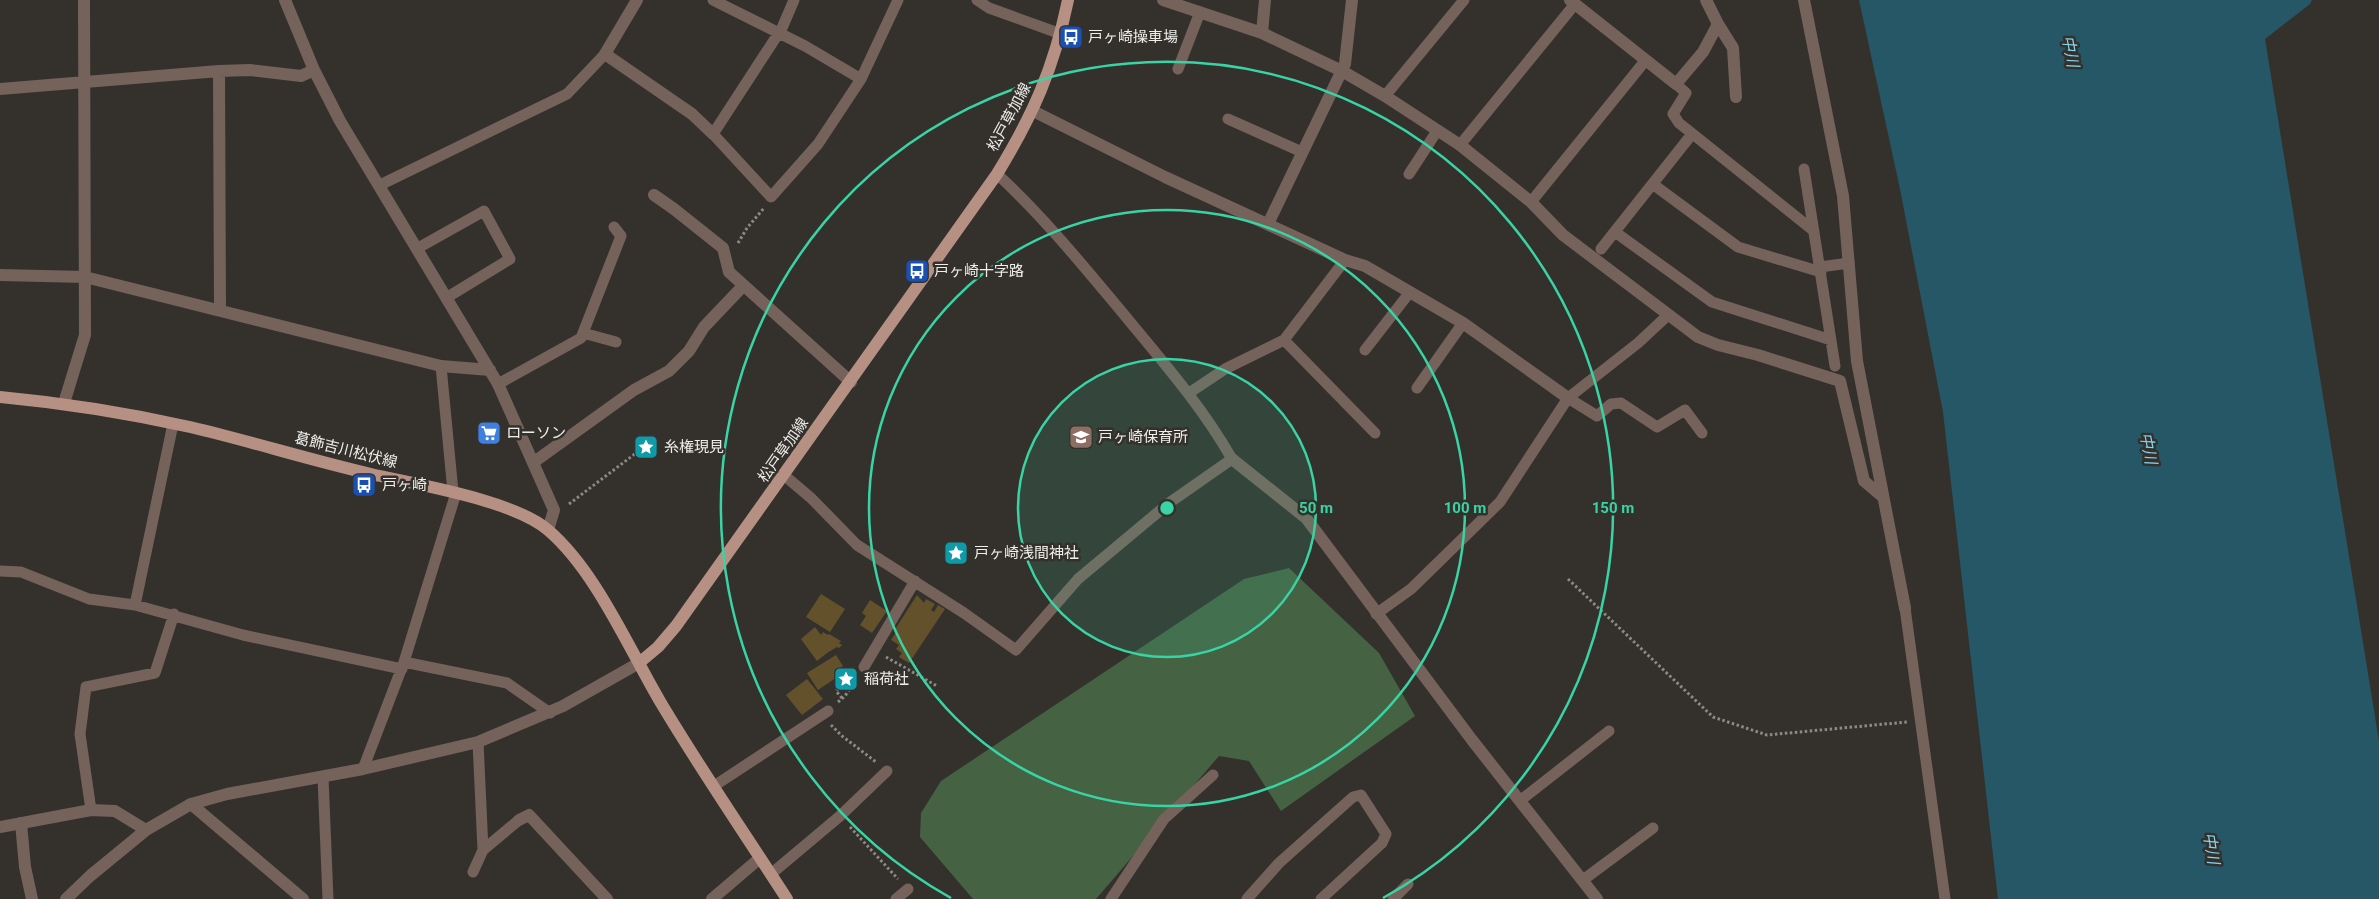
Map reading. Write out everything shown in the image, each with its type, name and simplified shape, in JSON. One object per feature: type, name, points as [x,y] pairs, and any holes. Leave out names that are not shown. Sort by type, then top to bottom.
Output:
[{"type":"main road","name":"松戸草加線","points":[[638,663],[658,647],[676,626],[785,476],[997,174],[1033,111],[1048,75],[1061,34],[1068,0]]},
{"type":"main road","name":"葛飾吉川松伏線","points":[[0,396],[64,403],[173,424],[454,493],[514,511],[548,530],[570,553],[589,578],[638,663]]},
{"type":"main road","points":[[638,663],[787,899]]},
{"type":"street","points":[[64,403],[85,335],[84,0]]},
{"type":"street","points":[[285,0],[314,70],[340,121],[498,384],[554,510],[548,530]]},
{"type":"street","points":[[638,0],[606,54],[692,114],[713,134]]},
{"type":"street","points":[[1162,0],[1177,2],[1200,12],[1262,33],[1342,71],[1385,96],[1460,146],[1531,202],[1563,235],[1667,316],[1698,337],[1718,346],[1758,355],[1840,381],[1864,481],[1883,497]]},
{"type":"street","points":[[1262,33],[1265,0]]},
{"type":"street","points":[[1268,224],[1346,64],[1352,0]]},
{"type":"street","points":[[1706,0],[1733,48],[1736,97]]},
{"type":"street","points":[[1804,0],[1843,196],[1857,361],[1905,608]]},
{"type":"street","points":[[1572,2],[1676,84],[1703,52],[1718,24]]},
{"type":"street","points":[[0,89],[219,71],[250,70],[301,76],[314,70]]},
{"type":"street","points":[[219,71],[220,310]]},
{"type":"street","points":[[1033,111],[1165,177],[1344,260],[1365,266],[1463,323],[1568,398]]},
{"type":"street","points":[[654,195],[723,248],[729,272],[851,382]]},
{"type":"street","points":[[0,275],[85,277],[441,366],[490,370]]},
{"type":"street","points":[[534,462],[634,390],[669,371],[689,351],[704,327],[743,286]]},
{"type":"street","points":[[1232,459],[1306,518],[1376,614],[1597,899]]},
{"type":"street","points":[[66,899],[90,876],[146,830],[192,804],[227,794],[363,769],[478,742],[550,712],[616,678],[638,663]]},
{"type":"street","points":[[192,804],[303,899]]},
{"type":"street","points":[[0,828],[90,810],[115,810],[146,830]]},
{"type":"street","points":[[519,820],[529,815],[607,899]]},
{"type":"street","points":[[21,823],[25,867],[32,899]]},
{"type":"street","points":[[712,899],[760,858]]},
{"type":"lane","points":[[713,0],[779,33],[861,78]]},
{"type":"lane","points":[[794,0],[779,33],[713,134],[770,197],[818,144],[861,78],[898,0]]},
{"type":"lane","points":[[977,0],[989,8],[1061,34]]},
{"type":"lane","points":[[1385,96],[1464,0]]},
{"type":"lane","points":[[1460,146],[1572,2]]},
{"type":"lane","points":[[1178,69],[1200,12]]},
{"type":"lane","points":[[380,185],[567,94],[606,54]]},
{"type":"lane","points":[[1531,202],[1645,61]]},
{"type":"lane","points":[[1676,84],[1686,94],[1673,114],[1679,123],[1814,231]]},
{"type":"lane","points":[[1228,119],[1302,152]]},
{"type":"lane","points":[[1409,174],[1437,131]]},
{"type":"lane","points":[[1602,249],[1654,185],[1692,134]]},
{"type":"lane","points":[[1804,169],[1835,366]]},
{"type":"lane","points":[[785,476],[811,498],[857,545],[964,613],[1016,650],[1078,579],[1169,503],[1232,459],[1189,393],[1079,260],[997,174]]},
{"type":"lane","points":[[1654,185],[1738,247],[1820,269],[1849,262]]},
{"type":"lane","points":[[418,248],[484,211],[510,259],[446,298]]},
{"type":"lane","points":[[498,384],[581,338],[621,236],[614,228]]},
{"type":"lane","points":[[1615,232],[1712,302],[1831,340]]},
{"type":"lane","points":[[1189,393],[1225,369],[1284,340],[1344,260]]},
{"type":"lane","points":[[1365,350],[1410,292]]},
{"type":"lane","points":[[1376,614],[1411,589],[1500,502],[1568,398],[1638,343],[1667,316]]},
{"type":"lane","points":[[1417,388],[1463,323]]},
{"type":"lane","points":[[583,333],[616,342]]},
{"type":"lane","points":[[1284,340],[1375,434]]},
{"type":"lane","points":[[363,769],[403,666],[454,493],[441,366]]},
{"type":"lane","points":[[1568,398],[1597,416],[1612,404],[1621,403],[1657,426],[1685,410],[1702,433]]},
{"type":"lane","points":[[135,605],[173,424]]},
{"type":"lane","points":[[0,571],[21,572],[89,599],[135,605],[174,614],[243,635],[403,666],[507,683],[550,712]]},
{"type":"lane","points":[[864,667],[915,581]]},
{"type":"lane","points":[[1905,608],[1945,899]]},
{"type":"lane","points":[[90,810],[80,734],[86,687],[155,673],[174,614]]},
{"type":"lane","points":[[714,786],[825,713]]},
{"type":"lane","points":[[1521,800],[1608,731]]},
{"type":"lane","points":[[478,742],[483,850]]},
{"type":"lane","points":[[771,874],[840,816],[887,770]]},
{"type":"lane","points":[[1111,899],[1164,819],[1214,775]]},
{"type":"lane","points":[[323,776],[328,899]]},
{"type":"lane","points":[[1247,899],[1279,863],[1353,797],[1362,795],[1386,834],[1382,842],[1321,899]]},
{"type":"lane","points":[[473,872],[483,850],[519,820]]},
{"type":"lane","points":[[1583,880],[1654,828]]},
{"type":"lane","points":[[1393,899],[1408,884]]},
{"type":"lane","points":[[896,899],[908,889]]},
{"type":"path","points":[[726,260],[770,197]]},
{"type":"path","points":[[552,516],[640,450]]},
{"type":"path","points":[[960,556],[965,560]]},
{"type":"path","points":[[1568,579],[1713,717],[1767,735],[1920,721]]},
{"type":"path","points":[[875,650],[937,686]]},
{"type":"path","points":[[864,667],[842,698],[825,713],[842,736],[887,770]]},
{"type":"path","points":[[842,698],[836,691],[844,682]]},
{"type":"path","points":[[840,816],[908,889]]},
{"type":"green space","points":[[1289,568],[1379,653],[1415,716],[1281,811],[1249,761],[1219,756],[1096,899],[973,899],[920,837],[921,813],[941,781],[1244,579]]},
{"type":"water","name":"中川","points":[[1859,0],[2312,0],[2310,4],[2265,39],[2379,741],[2379,899],[1998,899],[1943,412],[1900,189]]},
{"type":"building","points":[[957,549],[961,553],[957,558],[953,555]]},
{"type":"building","points":[[821,594],[845,609],[830,632],[806,617]]},
{"type":"building","points":[[917,595],[924,603],[926,599],[935,604],[931,610],[934,612],[938,605],[945,609],[909,663],[899,657],[902,653],[896,649],[899,645],[891,640],[896,632],[894,631]]},
{"type":"building","points":[[870,600],[887,611],[872,633],[860,625],[866,616],[862,613]]},
{"type":"building","points":[[815,627],[821,635],[823,632],[829,634],[841,641],[839,643],[842,645],[817,661],[801,639]]},
{"type":"building","points":[[836,655],[843,666],[840,668],[843,673],[818,690],[807,673]]},
{"type":"building","points":[[807,679],[823,699],[802,715],[786,695]]},
{"type":"place","name":"戸ヶ崎操車場","points":[[1071,37]]},
{"type":"place","name":"戸ヶ崎十字路","points":[[917,271]]},
{"type":"place","name":"ローソン","points":[[489,433]]},
{"type":"place","name":"戸ヶ崎保育所","points":[[1081,437]]},
{"type":"place","name":"糸権現見","points":[[646,447]]},
{"type":"place","name":"戸ヶ崎","points":[[364,485]]},
{"type":"place","name":"戸ヶ崎浅間神社","points":[[956,553]]},
{"type":"place","name":"稲荷社","points":[[846,679]]}]
